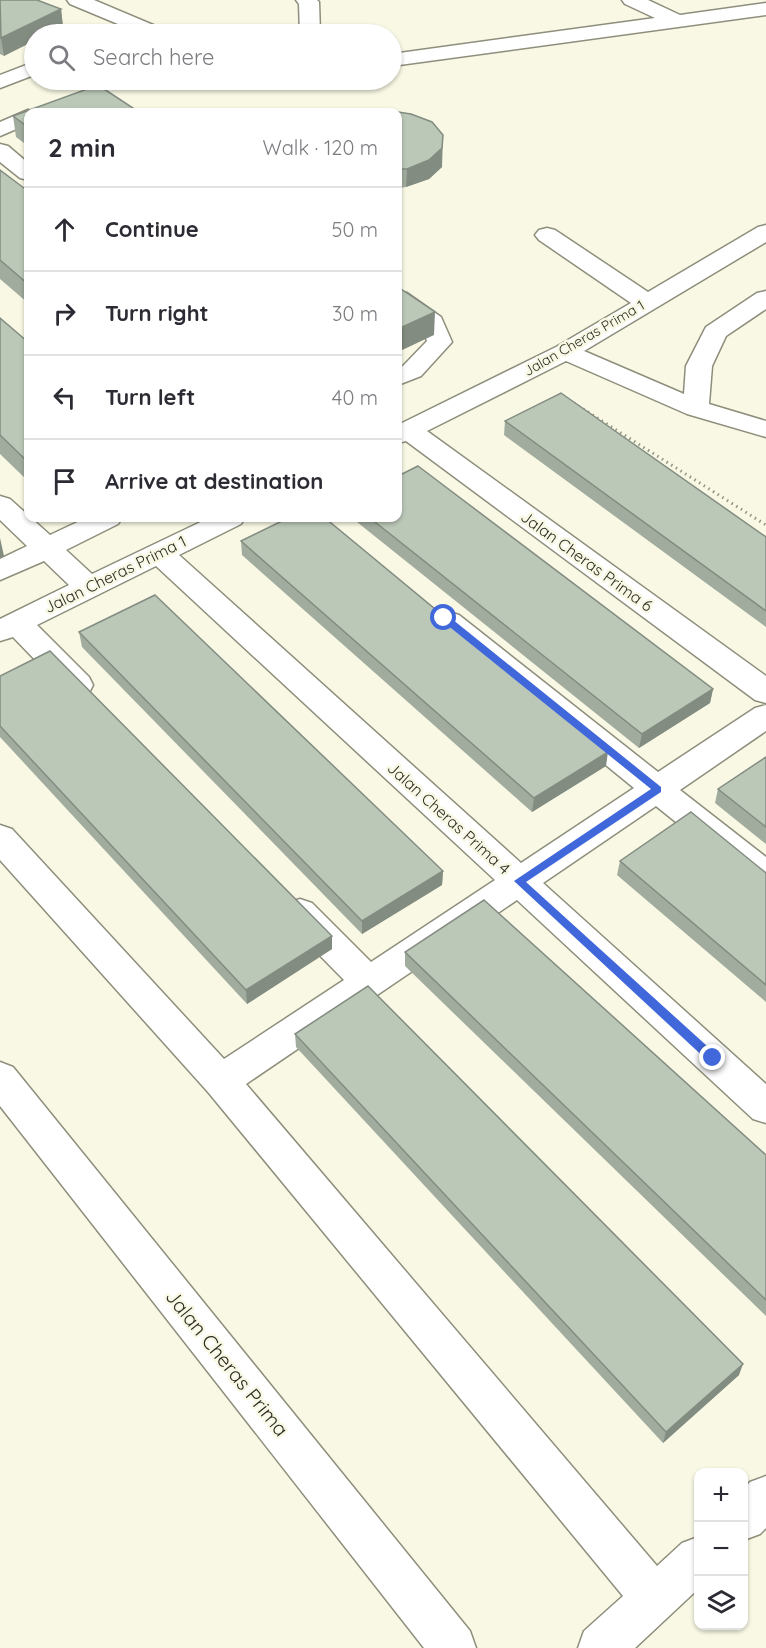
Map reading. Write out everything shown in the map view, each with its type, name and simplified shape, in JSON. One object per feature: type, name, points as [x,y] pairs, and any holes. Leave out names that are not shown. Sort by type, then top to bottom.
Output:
[{"type":"street","points":[[77,0],[133,24]]},
{"type":"street","points":[[306,0],[309,2],[310,24]]},
{"type":"street","points":[[632,0],[692,29],[708,32],[766,26]]},
{"type":"street","points":[[402,59],[766,9]]},
{"type":"street","points":[[0,82],[24,72]]},
{"type":"street","points":[[0,130],[24,118]]},
{"type":"street","points":[[0,150],[24,170]]},
{"type":"street","name":"Jalan Cheras Prima 1","points":[[403,433],[565,352],[766,232]]},
{"type":"street","points":[[547,235],[646,302]]},
{"type":"street","points":[[696,408],[699,366],[715,332],[766,298]]},
{"type":"street","points":[[402,301],[432,322],[440,342],[412,371],[402,375]]},
{"type":"street","points":[[565,352],[696,408],[766,429]]},
{"type":"street","name":"Jalan Cheras Prima 6","points":[[403,433],[766,692]]},
{"type":"street","points":[[0,505],[89,587]]},
{"type":"street","points":[[0,572],[100,522]]},
{"type":"street","name":"Jalan Cheras Prima 1","points":[[9,627],[223,522]]},
{"type":"street","name":"Jalan Cheras Prima 4","points":[[159,553],[766,1107]]},
{"type":"street","points":[[429,606],[766,876]]},
{"type":"street","points":[[9,627],[101,708]]},
{"type":"street","points":[[221,1081],[766,716]]},
{"type":"street","points":[[0,838],[221,1081],[655,1599]]},
{"type":"street","points":[[276,888],[368,982]]},
{"type":"street","name":"Jalan Cheras Prima","points":[[0,1078],[453,1648]]},
{"type":"street","points":[[748,1514],[766,1498]]},
{"type":"street","points":[[601,1648],[694,1564]]},
{"type":"path","points":[[526,372],[766,525]]},
{"type":"building","points":[[0,0],[37,0],[61,9],[30,24],[24,24],[24,27],[1,38]]},
{"type":"building","points":[[84,90],[106,90],[133,108],[35,108]]},
{"type":"building","points":[[24,112],[24,124],[13,116]]},
{"type":"building","points":[[402,113],[432,122],[443,135],[442,148],[429,160],[402,169]]},
{"type":"building","points":[[0,170],[24,188],[24,281],[0,260]]},
{"type":"building","points":[[402,290],[435,312],[402,327]]},
{"type":"building","points":[[0,318],[24,339],[24,458],[0,435]]},
{"type":"building","points":[[561,393],[766,537],[766,611],[505,421]]},
{"type":"building","points":[[418,466],[713,689],[642,734],[375,522],[402,522],[402,474]]},
{"type":"building","points":[[280,522],[330,522],[608,752],[534,798],[241,541]]},
{"type":"building","points":[[155,595],[443,871],[362,921],[79,632]]},
{"type":"building","points":[[50,651],[332,936],[246,990],[0,726],[0,676]]},
{"type":"building","points":[[766,757],[766,827],[718,789]]},
{"type":"building","points":[[691,812],[766,873],[766,985],[620,861]]},
{"type":"building","points":[[484,900],[766,1155],[766,1300],[405,952]]},
{"type":"building","points":[[368,986],[743,1364],[666,1432],[295,1034]]},
{"type":"route","points":[[444,618],[657,789],[519,881],[713,1058]]}]
